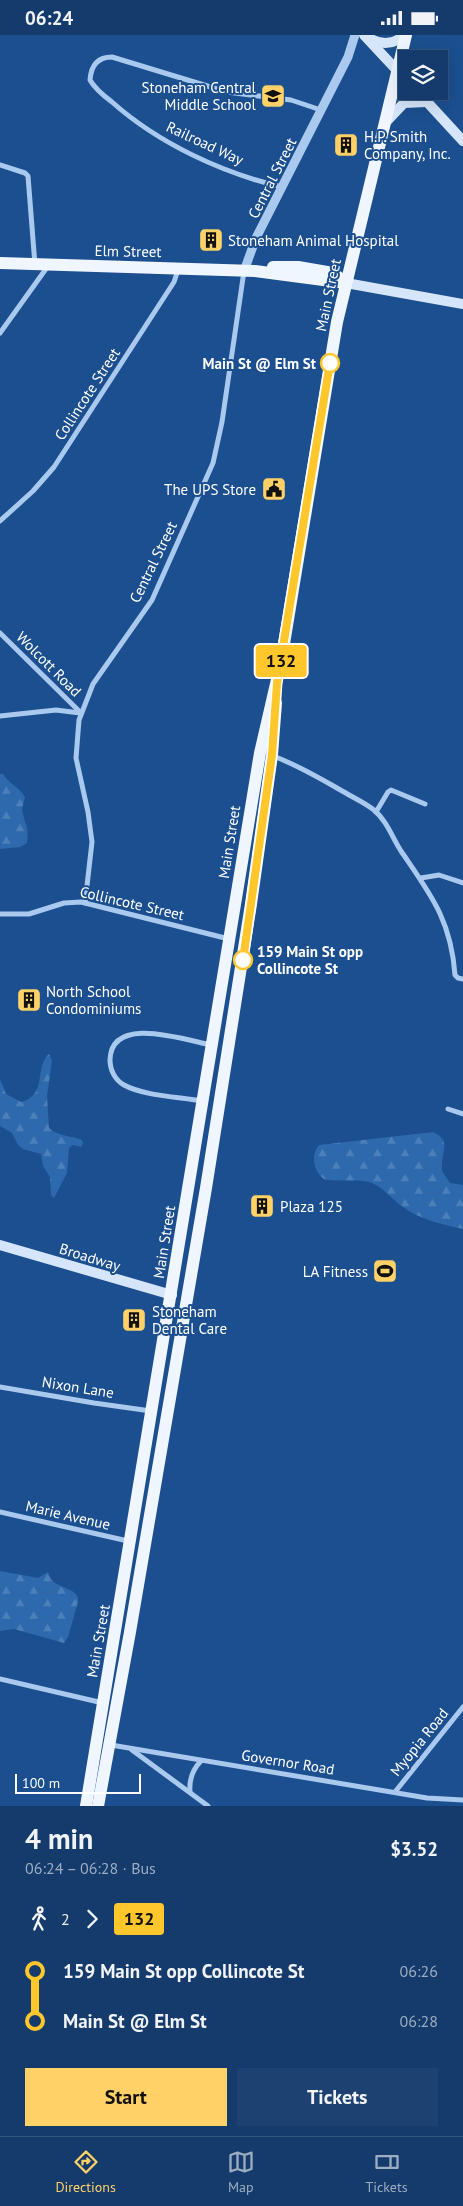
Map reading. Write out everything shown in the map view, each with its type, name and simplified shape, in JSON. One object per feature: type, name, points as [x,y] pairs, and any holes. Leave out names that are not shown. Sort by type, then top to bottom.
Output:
[{"type":"main road","points":[[361,35],[373,41],[386,43],[395,42],[405,35]]},
{"type":"main road","points":[[361,35],[398,72]]},
{"type":"main road","name":"Main Street","points":[[404,50],[405,35]]},
{"type":"main road","name":"Main Street","points":[[98,1806],[163,1442],[238,989],[258,853],[266,754],[336,330],[386,123],[398,88]]},
{"type":"main road","points":[[386,123],[404,103],[426,102],[463,141]]},
{"type":"main road","name":"Elm Street","points":[[0,263],[250,271],[346,283],[463,304]]},
{"type":"main road","name":"Main Street","points":[[86,1806],[245,845],[266,754]]},
{"type":"main road","points":[[245,845],[254,847],[258,853]]},
{"type":"main road","points":[[224,975],[224,982],[227,986],[238,989]]},
{"type":"main road","name":"Broadway","points":[[0,1245],[172,1295]]},
{"type":"street","name":"Central Street","points":[[85,903],[92,842],[88,812],[76,758],[76,734],[81,713],[89,691],[98,675],[152,600],[213,463],[250,271],[252,246],[361,35]]},
{"type":"street","name":"Railroad Way","points":[[282,187],[204,159],[147,129],[116,107],[93,85],[90,80],[94,64],[100,59],[112,57],[227,92],[291,99],[322,110]]},
{"type":"street","points":[[0,165],[25,173],[28,176],[35,265]]},
{"type":"street","points":[[0,333],[41,279],[48,266]]},
{"type":"street","name":"Collincote Street","points":[[0,521],[34,491],[54,467],[174,282],[178,269]]},
{"type":"street","name":"Wolcott Road","points":[[0,633],[81,713]]},
{"type":"street","points":[[0,717],[56,710],[81,713]]},
{"type":"street","points":[[266,754],[305,771],[376,812],[421,878],[448,930],[455,975],[463,979]]},
{"type":"street","points":[[376,812],[391,790],[425,804]]},
{"type":"street","points":[[421,878],[440,876],[463,883]]},
{"type":"street","name":"Collincote Street","points":[[0,914],[29,914],[64,903],[85,903],[230,940]]},
{"type":"street","points":[[203,1101],[142,1091],[124,1085],[113,1073],[110,1057],[112,1048],[118,1040],[131,1033],[143,1033],[212,1045]]},
{"type":"street","points":[[448,1109],[463,1113]]},
{"type":"street","name":"Nixon Lane","points":[[0,1387],[152,1411]]},
{"type":"street","name":"Marie Avenue","points":[[0,1513],[131,1542]]},
{"type":"street","points":[[0,1679],[103,1703]]},
{"type":"street","name":"Myopia Road","points":[[394,1792],[463,1707]]},
{"type":"street","name":"Governor Road","points":[[108,1745],[443,1800],[463,1800]]},
{"type":"street","points":[[132,1749],[208,1806]]},
{"type":"street","points":[[190,1792],[193,1772],[202,1761]]},
{"type":"green space","points":[[0,774],[3,774],[25,797],[22,810],[27,830],[27,843],[20,847],[0,849]]},
{"type":"green space","points":[[49,1054],[52,1061],[47,1096],[49,1128],[61,1134],[78,1138],[82,1140],[83,1144],[81,1147],[73,1145],[69,1148],[67,1173],[54,1198],[51,1195],[50,1177],[43,1166],[41,1154],[23,1149],[18,1145],[12,1133],[0,1126],[0,1079],[6,1094],[21,1102],[29,1098],[38,1087],[42,1066]]},
{"type":"green space","points":[[433,1132],[443,1139],[444,1143],[443,1173],[450,1183],[463,1185],[463,1229],[417,1215],[369,1182],[324,1179],[314,1163],[316,1149],[319,1145]]},
{"type":"green space","points":[[0,1571],[38,1578],[48,1572],[55,1583],[76,1594],[78,1602],[68,1637],[64,1643],[14,1629],[0,1631]]},
{"type":"bus line","name":"132","points":[[243,960],[272,755],[276,721],[277,683],[330,363]]},
{"type":"place","name":"Stoneham Central Middle School","points":[[273,96]]},
{"type":"place","name":"H.P. Smith Company, Inc.","points":[[346,145]]},
{"type":"place","name":"Stoneham Animal Hospital","points":[[211,240]]},
{"type":"place","name":"Main St @ Elm St","points":[[330,363]]},
{"type":"place","name":"The UPS Store","points":[[274,489]]},
{"type":"place","name":"159 Main St opp Collincote St","points":[[243,960]]},
{"type":"place","name":"North School Condominiums","points":[[29,1000]]},
{"type":"place","name":"Plaza 125","points":[[262,1206]]},
{"type":"place","name":"LA Fitness","points":[[385,1271]]},
{"type":"place","name":"Stoneham Dental Care","points":[[134,1320]]}]
